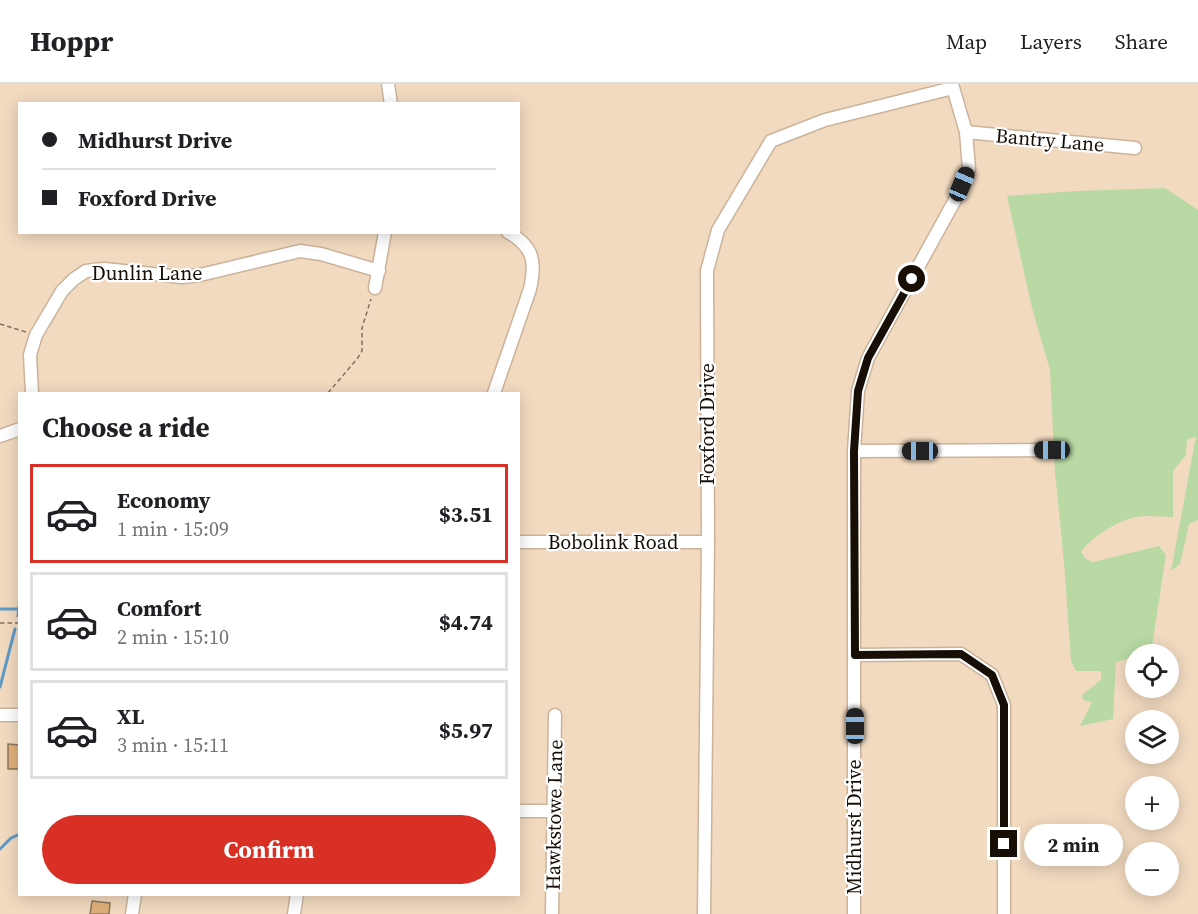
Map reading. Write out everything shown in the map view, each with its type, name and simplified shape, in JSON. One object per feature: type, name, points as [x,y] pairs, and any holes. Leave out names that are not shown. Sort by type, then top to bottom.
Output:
[{"type":"street","points":[[388,84],[391,102]]},
{"type":"street","name":"Midhurst Drive","points":[[854,914],[854,451],[858,391],[868,358],[955,200],[969,169],[966,132],[953,86]]},
{"type":"street","name":"Foxford Drive","points":[[704,914],[708,542],[707,271],[717,230],[771,141],[825,120],[953,86]]},
{"type":"street","name":"Bantry Lane","points":[[966,132],[1135,148]]},
{"type":"street","points":[[375,288],[385,234]]},
{"type":"street","points":[[494,392],[530,289],[533,273],[531,252],[525,244],[511,234]]},
{"type":"street","name":"Dunlin Lane","points":[[32,392],[30,355],[36,335],[62,291],[86,271],[104,269],[182,277],[200,275],[300,251],[321,254],[379,272]]},
{"type":"street","points":[[0,436],[18,430]]},
{"type":"street","points":[[854,451],[1052,450]]},
{"type":"street","name":"Bobolink Road","points":[[520,542],[708,542]]},
{"type":"street","points":[[855,655],[961,654],[992,675],[1004,705],[1004,914]]},
{"type":"street","points":[[0,715],[18,715]]},
{"type":"street","name":"Hawkstowe Lane","points":[[552,914],[555,716]]},
{"type":"street","points":[[520,811],[553,811]]},
{"type":"street","points":[[132,914],[135,896]]},
{"type":"street","points":[[294,914],[297,896]]},
{"type":"path","points":[[329,392],[362,351],[364,320],[375,288]]},
{"type":"path","points":[[0,324],[36,335]]},
{"type":"path","points":[[0,623],[18,623]]},
{"type":"green space","points":[[1165,188],[1198,210],[1198,520],[1189,524],[1180,564],[1171,571],[1196,436],[1187,440],[1186,455],[1173,471],[1173,517],[1145,516],[1129,519],[1098,535],[1081,552],[1085,558],[1093,562],[1159,546],[1166,555],[1152,644],[1125,644],[1125,660],[1116,662],[1113,719],[1080,726],[1092,702],[1083,700],[1082,695],[1101,680],[1101,671],[1076,671],[1071,661],[1055,472],[1050,370],[1032,308],[1007,196]]},
{"type":"building","points":[[8,744],[18,745],[18,769],[8,769]]},
{"type":"building","points":[[92,901],[110,903],[109,914],[90,914]]},
{"type":"waterway","points":[[0,609],[18,609]]},
{"type":"waterway","points":[[0,687],[15,629]]},
{"type":"waterway","points":[[0,849],[11,838],[18,835]]},
{"type":"route","points":[[912,279],[868,358],[858,391],[854,451],[855,655],[961,654],[992,675],[1004,705],[1004,844]]}]
